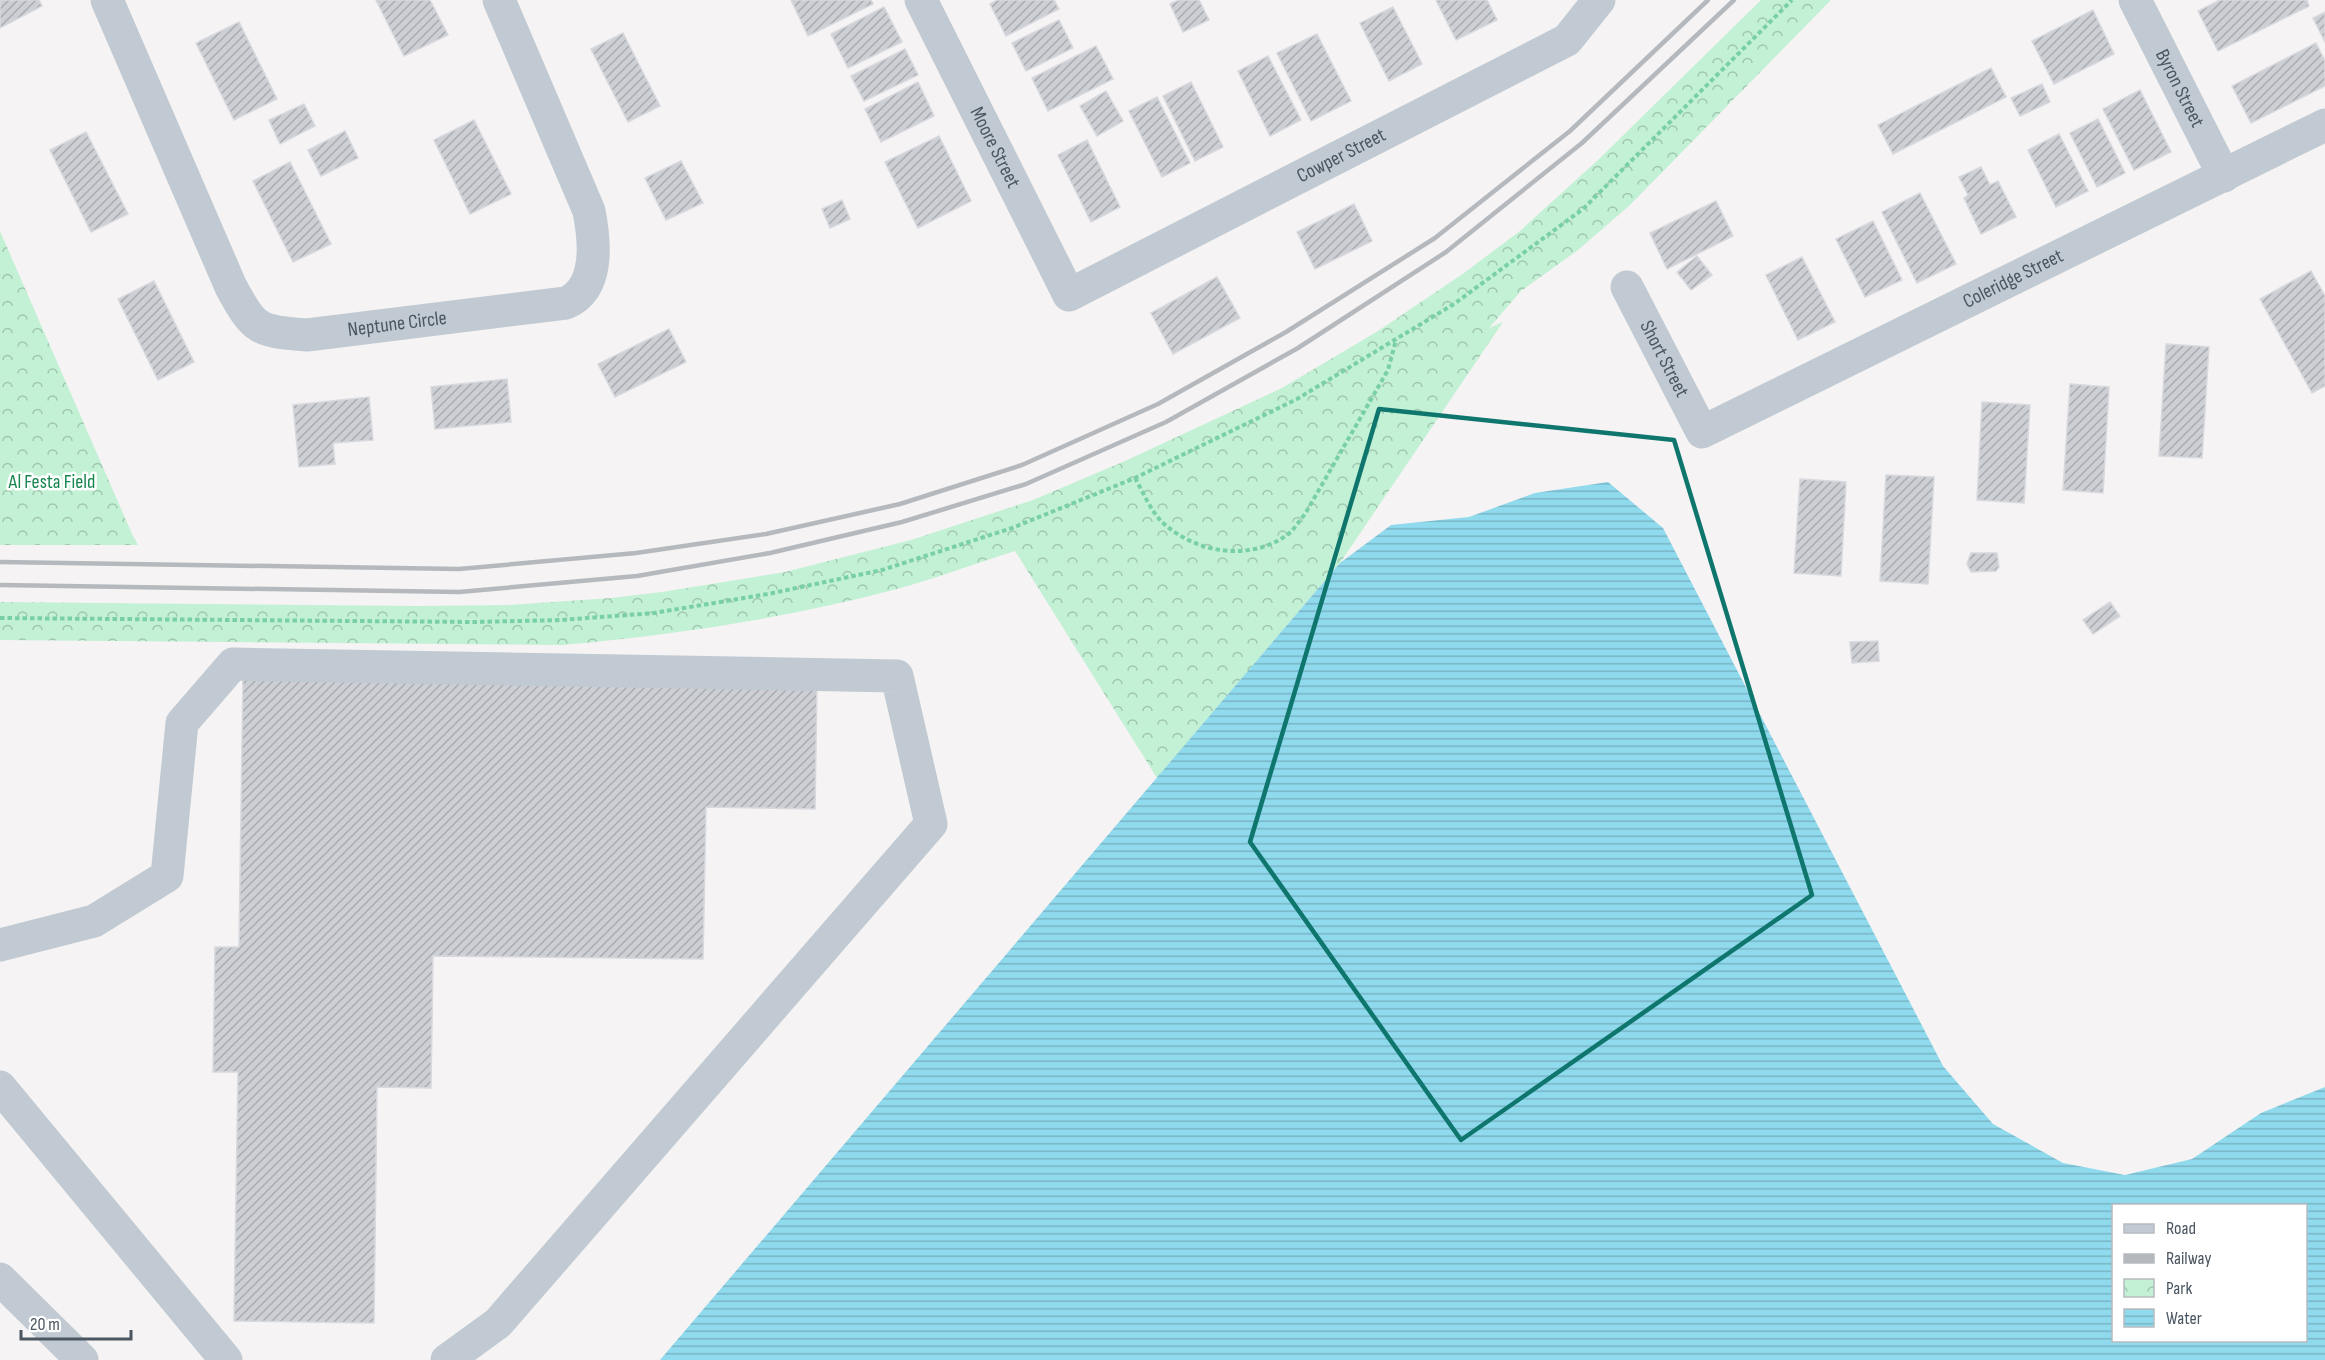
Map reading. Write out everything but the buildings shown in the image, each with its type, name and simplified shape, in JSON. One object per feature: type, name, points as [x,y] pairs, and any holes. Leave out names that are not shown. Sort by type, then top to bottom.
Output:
[{"type":"street","name":"Neptune Circle","points":[[107,0],[231,287],[248,318],[266,332],[307,335],[566,303],[579,297],[588,283],[592,272],[589,211],[499,0]]},
{"type":"street","name":"Moore Street","points":[[921,0],[1069,295]]},
{"type":"street","name":"Cowper Street","points":[[1069,295],[1567,40],[1599,0]]},
{"type":"street","name":"Byron Street","points":[[2135,0],[2224,176]]},
{"type":"street","name":"Coleridge Street","points":[[1702,432],[2325,125]]},
{"type":"street","name":"Short Street","points":[[1628,287],[1702,432]]},
{"type":"street","points":[[0,945],[94,921],[167,876],[182,723],[233,664],[897,676],[931,824],[498,1323],[447,1360]]},
{"type":"street","points":[[0,1087],[226,1360]]},
{"type":"street","points":[[0,1279],[82,1360]]},
{"type":"path","points":[[0,618],[474,622],[561,620],[654,613],[768,594],[882,570],[1012,528],[1135,478],[1296,399],[1454,304],[1583,210],[1792,0]]},
{"type":"path","points":[[1135,478],[1161,521],[1183,537],[1213,549],[1232,551],[1268,547],[1289,534],[1305,514],[1388,370],[1396,340]]},
{"type":"highlighted area","points":[[1379,409],[1674,440],[1812,895],[1461,1140],[1250,842]]},
{"type":"green space","points":[[1761,0],[1831,0],[1630,205],[1578,250],[1521,291],[1489,328],[1503,322],[1340,563],[1157,778],[1015,551],[905,587],[808,610],[686,631],[562,645],[0,640],[0,602],[509,605],[662,592],[785,572],[911,540],[1033,500],[1125,461],[1282,388],[1378,331],[1464,273],[1520,231],[1598,160]]},
{"type":"green space","name":"Al Festa Field","points":[[0,231],[132,534],[138,545],[0,545]]},
{"type":"water","points":[[1608,482],[1663,528],[1943,1066],[1993,1124],[2063,1163],[2125,1175],[2192,1159],[2261,1113],[2325,1087],[2325,1360],[660,1360],[1340,563],[1391,525],[1469,517],[1535,493]]},
{"type":"railway","points":[[0,562],[459,569],[636,553],[766,534],[900,504],[1022,465],[1158,404],[1286,332],[1435,238],[1570,131],[1708,0]]},
{"type":"railway","points":[[0,585],[459,592],[637,576],[770,553],[902,522],[1026,484],[1166,422],[1298,348],[1446,252],[1582,143],[1734,0]]}]
